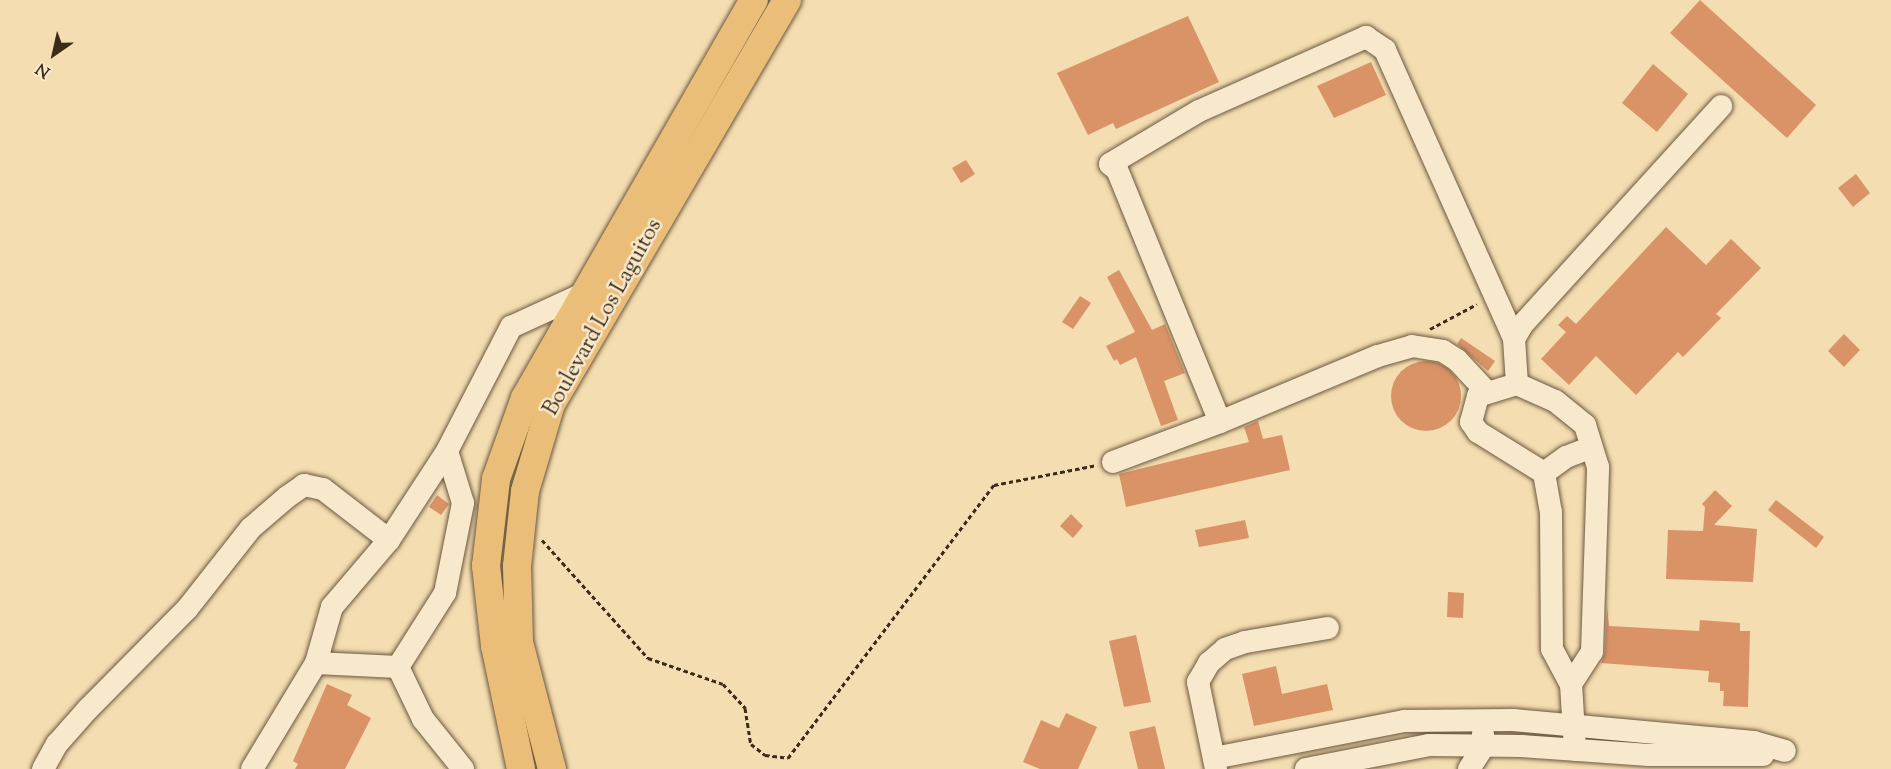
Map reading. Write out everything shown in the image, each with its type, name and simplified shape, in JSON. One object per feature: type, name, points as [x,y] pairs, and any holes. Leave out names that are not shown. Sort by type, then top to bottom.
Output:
[{"type":"main road","points":[[521,769],[495,646],[486,566],[496,479],[525,398],[754,0]]},
{"type":"main road","name":"Boulevard Los Laguitos","points":[[552,769],[519,642],[517,566],[525,490],[551,404],[787,0]]},
{"type":"street","points":[[1220,422],[1117,170],[1110,164],[1199,111],[1366,37],[1377,42],[1385,50],[1496,294],[1514,339],[1517,384]]},
{"type":"street","points":[[1514,339],[1541,302],[1721,106]]},
{"type":"street","points":[[252,769],[316,663],[332,607],[389,540],[447,451],[511,327],[587,292]]},
{"type":"street","points":[[1113,462],[1220,422],[1378,356],[1412,346],[1443,351],[1457,360],[1486,391]]},
{"type":"street","points":[[1571,684],[1592,652],[1598,467],[1590,448],[1585,425],[1571,412],[1537,391],[1517,384],[1486,391],[1478,396],[1471,413],[1474,427],[1544,473],[1551,512],[1552,649],[1571,684],[1575,750]]},
{"type":"street","points":[[1544,473],[1566,457],[1590,448]]},
{"type":"street","points":[[398,667],[445,593],[463,503],[447,451]]},
{"type":"street","points":[[43,769],[57,744],[88,709],[187,609],[251,528],[287,496],[304,485],[323,489],[389,540]]},
{"type":"street","points":[[1328,628],[1245,642],[1225,649],[1209,663],[1198,682],[1215,764],[1405,721],[1482,721],[1754,742],[1787,760]]},
{"type":"street","points":[[316,663],[398,667]]},
{"type":"street","points":[[398,667],[423,719],[463,769]]},
{"type":"street","points":[[1469,769],[1484,746],[1482,721]]},
{"type":"street","points":[[1306,769],[1429,745],[1787,760]]},
{"type":"path","points":[[1427,330],[1496,294]]},
{"type":"path","points":[[522,516],[648,658],[723,684],[745,708],[751,744],[765,755],[788,758],[993,485],[1113,462]]},
{"type":"building","points":[[1700,0],[1816,105],[1787,138],[1670,33]]},
{"type":"building","points":[[1188,16],[1219,82],[1116,129],[1113,123],[1088,135],[1057,73]]},
{"type":"building","points":[[1371,62],[1386,95],[1334,118],[1317,86]]},
{"type":"building","points":[[1653,64],[1688,94],[1657,132],[1622,103]]},
{"type":"building","points":[[966,160],[975,174],[961,183],[952,168]]},
{"type":"building","points":[[1856,174],[1870,193],[1853,207],[1838,188]]},
{"type":"building","points":[[1666,227],[1706,265],[1731,239],[1761,268],[1716,314],[1721,318],[1683,357],[1678,352],[1636,395],[1596,356],[1569,385],[1541,359],[1566,332],[1558,325],[1567,316],[1576,324]]},
{"type":"building","points":[[1119,270],[1152,330],[1165,324],[1185,373],[1164,381],[1178,420],[1161,426],[1136,357],[1120,365],[1117,359],[1114,361],[1106,346],[1135,332],[1107,277]]},
{"type":"building","points":[[1080,296],[1091,303],[1073,329],[1062,322]]},
{"type":"building","points":[[1844,334],[1860,350],[1844,367],[1828,351]]},
{"type":"building","points":[[1461,338],[1495,361],[1488,371],[1457,344]]},
{"type":"building","points":[[1433,361],[1446,367],[1455,376],[1459,382],[1461,396],[1459,410],[1451,421],[1440,429],[1419,431],[1401,421],[1393,410],[1391,389],[1401,371],[1412,363]]},
{"type":"building","points":[[1258,421],[1263,439],[1282,435],[1290,470],[1126,507],[1119,474],[1249,442],[1244,427]]},
{"type":"building","points":[[1715,490],[1732,506],[1714,525],[1757,529],[1753,582],[1666,579],[1668,530],[1703,531],[1705,507],[1702,504]]},
{"type":"building","points":[[437,495],[449,504],[441,515],[429,507]]},
{"type":"building","points":[[1776,500],[1824,537],[1816,548],[1768,510]]},
{"type":"building","points":[[1071,514],[1083,526],[1073,538],[1060,526]]},
{"type":"building","points":[[1245,520],[1249,538],[1199,547],[1195,530]]},
{"type":"building","points":[[1448,592],[1464,593],[1463,618],[1447,617]]},
{"type":"building","points":[[1607,606],[1609,626],[1699,631],[1700,620],[1740,623],[1740,631],[1750,631],[1748,707],[1723,706],[1724,691],[1720,691],[1720,683],[1708,682],[1709,671],[1601,663],[1605,652]]},
{"type":"building","points":[[1136,635],[1151,702],[1124,707],[1109,641]]},
{"type":"building","points":[[1276,666],[1282,694],[1327,684],[1333,710],[1254,726],[1242,674]]},
{"type":"building","points":[[327,684],[352,695],[347,705],[371,718],[345,769],[295,769],[298,764],[293,761]]},
{"type":"building","points":[[1066,713],[1097,727],[1078,769],[1040,769],[1023,762],[1041,720],[1059,728]]},
{"type":"building","points":[[1155,726],[1165,769],[1138,769],[1129,732]]}]
